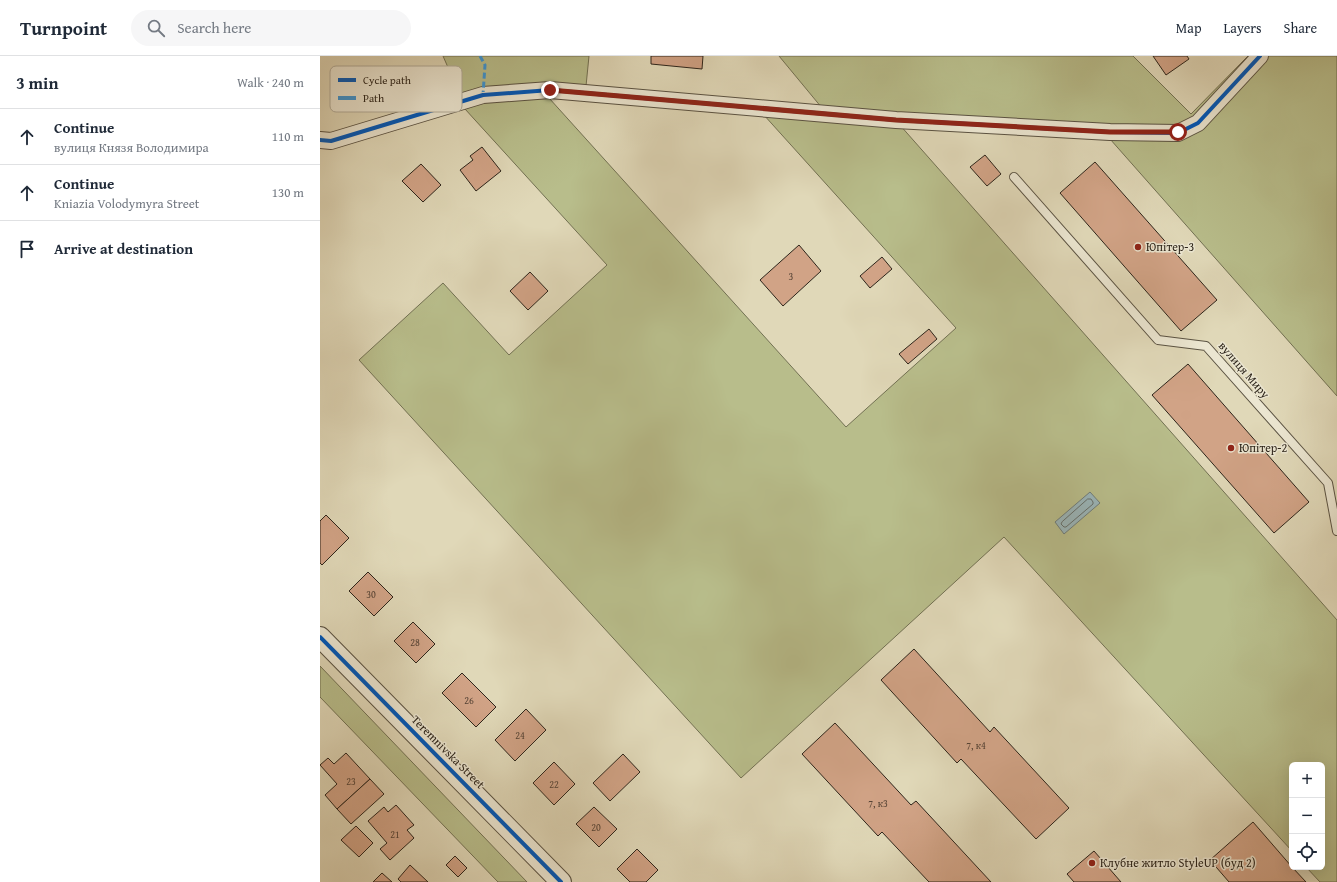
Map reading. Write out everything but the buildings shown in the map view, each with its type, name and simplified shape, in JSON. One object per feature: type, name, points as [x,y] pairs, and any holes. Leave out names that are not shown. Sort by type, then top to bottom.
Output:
[{"type":"street","points":[[462,101],[483,95],[550,90],[896,120],[1110,132],[1178,132],[1198,123],[1260,56]]},
{"type":"street","points":[[320,140],[331,141],[427,112]]},
{"type":"street","name":"Teremnivska Street","points":[[320,637],[561,882]]},
{"type":"lane","name":"вулиця Миру","points":[[1014,177],[1158,340],[1206,346],[1328,483],[1337,531]]},
{"type":"green space","points":[[443,56],[589,56],[586,86],[462,95],[462,66],[447,66]]},
{"type":"green space","points":[[779,56],[1133,56],[1191,114],[1248,56],[1337,56],[1337,396],[1110,139],[822,108]]},
{"type":"green space","points":[[549,98],[846,427],[956,328],[763,114],[899,124],[1337,620],[1337,882],[1320,882],[1309,870],[1325,870],[1325,762],[1289,762],[1289,848],[1004,537],[741,778],[359,360],[443,283],[509,355],[607,265],[465,109],[484,102]]},
{"type":"green space","points":[[320,666],[527,882],[498,882],[320,697]]},
{"type":"water","points":[[1090,492],[1100,503],[1064,534],[1055,522]]},
{"type":"marked path","points":[[480,56],[485,65],[483,95]]},
{"type":"cycle path","points":[[462,101],[483,95],[550,90],[896,120],[1110,132],[1178,133],[1198,123],[1260,56]]},
{"type":"cycle path","points":[[320,140],[331,141],[427,112]]},
{"type":"cycle path","points":[[320,637],[561,882]]},
{"type":"place","name":"Юпітер-3","points":[[1138,247]]},
{"type":"place","name":"Юпітер-2","points":[[1231,448]]},
{"type":"place","name":"Клубне житло StyleUP (буд 2)","points":[[1092,863]]},
{"type":"route","points":[[550,90],[896,120],[1110,132],[1178,132]]}]
